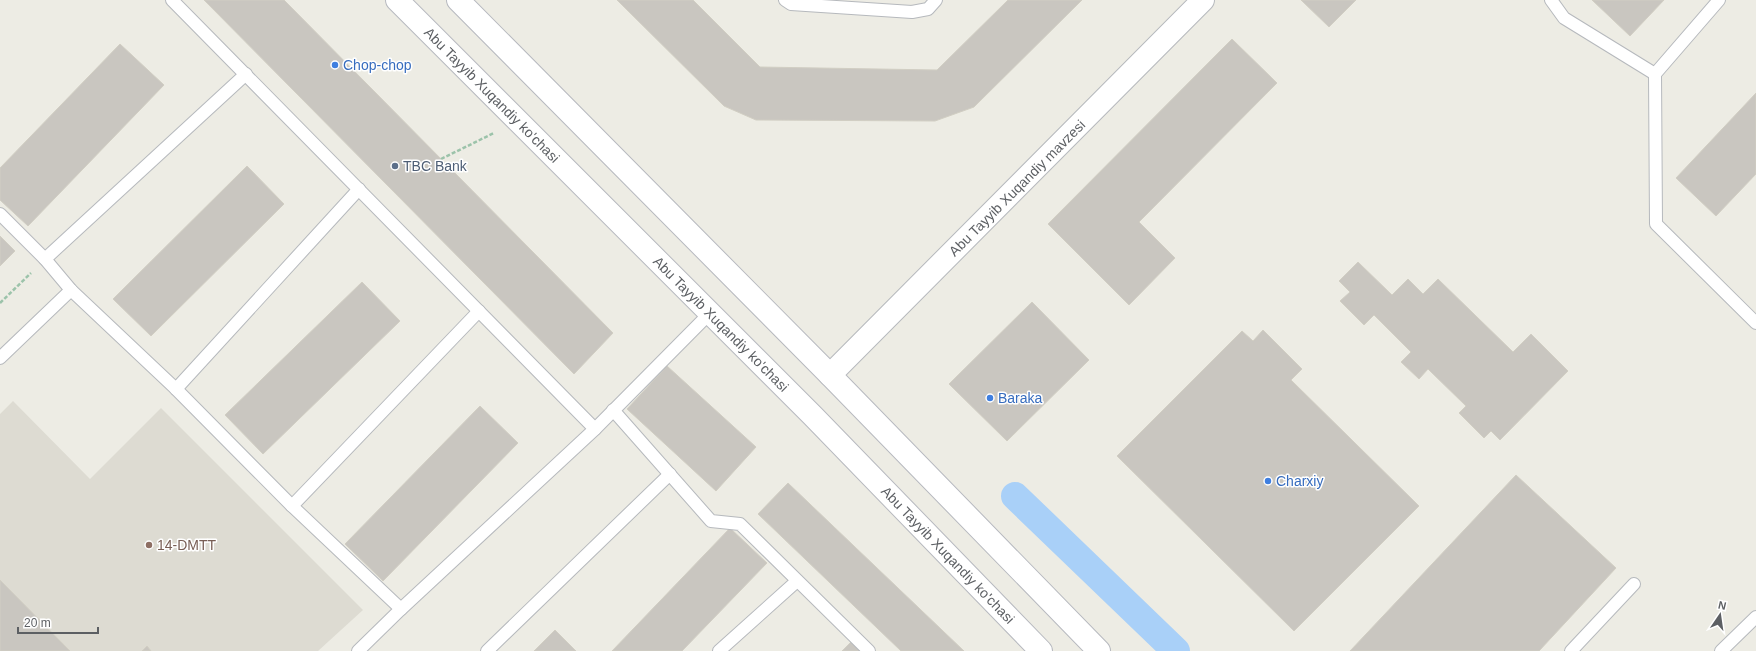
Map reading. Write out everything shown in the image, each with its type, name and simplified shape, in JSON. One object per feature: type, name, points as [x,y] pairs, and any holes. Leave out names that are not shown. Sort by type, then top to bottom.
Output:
[{"type":"main road","name":"Abu Tayyib Xuqandiy ko'chasi","points":[[397,0],[813,416],[1031,648]]},
{"type":"main road","points":[[458,0],[830,375],[1099,651]]},
{"type":"main road","name":"Abu Tayyib Xuqandiy mavzesi","points":[[830,375],[1203,0]]},
{"type":"lane","points":[[172,0],[595,429]]},
{"type":"lane","points":[[785,0],[791,4],[912,12],[928,9],[936,0]]},
{"type":"lane","points":[[1551,0],[1564,18],[1655,74]]},
{"type":"lane","points":[[1719,0],[1655,74],[1656,224],[1756,323]]},
{"type":"lane","points":[[45,259],[246,74]]},
{"type":"lane","points":[[176,389],[359,189]]},
{"type":"lane","points":[[0,214],[45,259],[71,290],[176,389],[292,506],[402,609]]},
{"type":"lane","points":[[0,358],[71,290]]},
{"type":"lane","points":[[292,506],[479,311]]},
{"type":"lane","points":[[358,651],[595,429],[710,313]]},
{"type":"lane","points":[[613,410],[711,521],[740,524],[869,651]]},
{"type":"lane","points":[[487,651],[670,474]]},
{"type":"lane","points":[[719,651],[797,581]]},
{"type":"lane","points":[[1571,651],[1634,584]]},
{"type":"lane","points":[[1721,651],[1756,617]]},
{"type":"path","points":[[441,159],[494,133]]},
{"type":"path","points":[[0,303],[45,259]]},
{"type":"shaded area","name":"14-DMTT","points":[[13,401],[90,479],[161,408],[363,610],[318,651],[0,651],[0,414]]},
{"type":"building","points":[[204,0],[284,0],[613,333],[574,374]]},
{"type":"building","points":[[617,0],[693,0],[760,67],[937,70],[1008,0],[1082,0],[974,107],[935,121],[756,120],[724,106]]},
{"type":"building","points":[[1301,0],[1356,0],[1329,27]]},
{"type":"building","points":[[1592,0],[1664,0],[1630,36]]},
{"type":"building","points":[[1232,39],[1277,83],[1139,222],[1175,258],[1129,305],[1048,224]]},
{"type":"building","points":[[120,44],[164,85],[28,226],[0,200],[0,168]]},
{"type":"building","points":[[1756,93],[1756,174],[1716,216],[1676,178]]},
{"type":"building","points":[[247,166],[284,204],[151,336],[113,299]]},
{"type":"building","points":[[0,236],[15,251],[0,266]]},
{"type":"building","points":[[1358,262],[1392,295],[1408,279],[1423,294],[1438,279],[1513,352],[1531,334],[1568,371],[1500,440],[1491,431],[1484,438],[1459,413],[1466,406],[1428,369],[1419,379],[1401,362],[1411,352],[1374,315],[1364,325],[1340,301],[1350,292],[1339,281]]},
{"type":"building","points":[[362,282],[400,321],[263,454],[225,415]]},
{"type":"building","points":[[1032,302],[1089,360],[1007,441],[949,384]]},
{"type":"building","name":"Charxiy","points":[[1263,330],[1302,369],[1291,380],[1419,506],[1294,631],[1117,456],[1242,331],[1253,341]]},
{"type":"building","points":[[667,366],[756,447],[716,491],[627,409]]},
{"type":"building","points":[[480,406],[518,443],[383,581],[345,544]]},
{"type":"building","points":[[1516,475],[1616,568],[1539,651],[1350,651]]},
{"type":"building","points":[[788,483],[964,651],[901,651],[758,514]]},
{"type":"building","points":[[730,528],[767,563],[682,651],[612,651]]},
{"type":"building","points":[[0,580],[70,651],[0,651]]},
{"type":"building","points":[[555,630],[576,651],[534,651]]},
{"type":"building","points":[[852,641],[862,651],[842,651]]},
{"type":"building","points":[[147,646],[151,651],[142,651]]},
{"type":"waterway","points":[[1015,496],[1176,651]]},
{"type":"place","name":"Chop-chop","points":[[335,65]]},
{"type":"place","name":"TBC Bank","points":[[395,166]]},
{"type":"place","name":"Baraka","points":[[990,398]]},
{"type":"place","name":"Charxiy","points":[[1268,481]]},
{"type":"place","name":"14-DMTT","points":[[149,545]]}]
